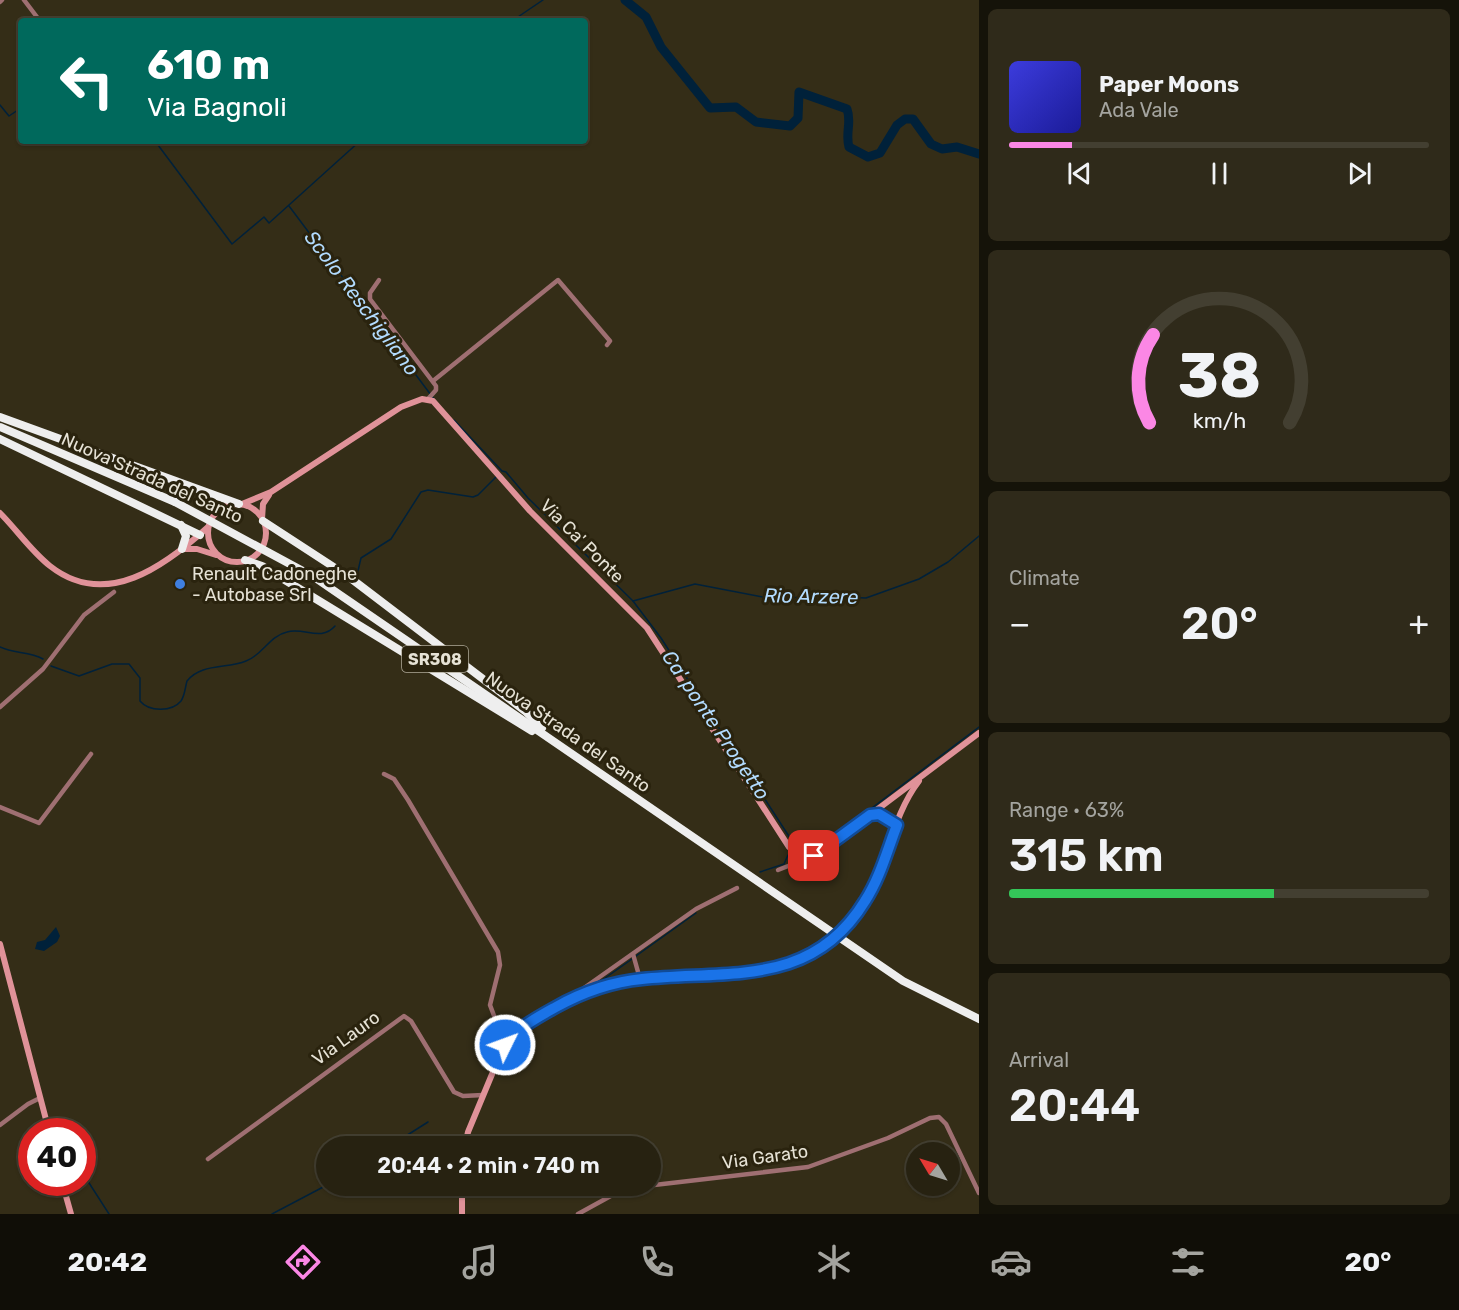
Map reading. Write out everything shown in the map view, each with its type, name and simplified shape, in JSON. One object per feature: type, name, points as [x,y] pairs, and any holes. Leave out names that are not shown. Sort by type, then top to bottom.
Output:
[{"type":"highway","points":[[0,417],[241,504]]},
{"type":"highway","name":"Nuova Strada del Santo","points":[[0,428],[175,502],[314,577],[903,981],[979,1019]]},
{"type":"highway","points":[[0,439],[200,535]]},
{"type":"highway","points":[[263,520],[349,577],[424,633],[525,711],[556,742]]},
{"type":"highway","points":[[180,524],[186,536],[182,549]]},
{"type":"highway","points":[[245,560],[270,571],[515,723],[556,742]]},
{"type":"street","points":[[24,0],[38,18]]},
{"type":"street","points":[[0,513],[51,567],[87,583],[126,582],[182,549],[208,527],[219,510],[271,492],[401,407],[415,400],[428,399],[436,390],[433,381],[370,299],[370,293],[379,280]]},
{"type":"street","points":[[433,381],[558,280],[610,341],[607,345]]},
{"type":"street","name":"Via Ca' Ponte","points":[[428,399],[439,406],[530,511],[646,628],[792,851]]},
{"type":"street","points":[[182,549],[197,549],[235,561],[245,560],[261,548],[265,535],[263,504],[271,492]]},
{"type":"street","points":[[241,504],[254,510],[263,520]]},
{"type":"street","points":[[208,527],[209,542]]},
{"type":"street","points":[[200,535],[220,556]]},
{"type":"street","points":[[0,707],[43,669],[84,615],[114,592]]},
{"type":"street","points":[[778,870],[811,857],[979,733]]},
{"type":"street","points":[[0,807],[39,823],[91,754]]},
{"type":"street","points":[[384,774],[394,779],[408,800],[498,952],[500,965],[490,1005],[505,1045]]},
{"type":"street","points":[[575,997],[640,979],[744,975],[766,971],[804,958],[834,937],[858,912],[873,886],[909,796],[921,778]]},
{"type":"street","points":[[870,815],[879,814],[897,825]]},
{"type":"street","points":[[790,865],[792,851],[800,856],[811,857]]},
{"type":"street","points":[[469,1136],[483,1095],[505,1045],[522,1029],[575,997],[696,909],[737,888]]},
{"type":"street","points":[[0,944],[45,1118]]},
{"type":"street","points":[[633,954],[640,979]]},
{"type":"street","name":"Via Lauro","points":[[208,1159],[404,1016],[411,1021],[454,1092],[463,1096],[483,1095]]},
{"type":"street","points":[[1,1123],[40,1098]]},
{"type":"street","name":"Via Garato","points":[[578,1214],[618,1191],[808,1167],[888,1138],[930,1118],[939,1118],[946,1124],[979,1193]]},
{"type":"street","points":[[66,1196],[71,1214]]},
{"type":"street","points":[[462,1196],[462,1214]]},
{"type":"water","points":[[56,927],[60,936],[57,942],[44,951],[35,949],[37,942],[45,940]]},
{"type":"waterway","name":"Scolo Reschigliano","points":[[516,18],[543,0]]},
{"type":"waterway","points":[[625,0],[646,17],[661,47],[710,108],[736,107],[756,122],[790,126],[798,118],[799,92],[847,109],[849,147],[868,157],[880,153],[897,125],[905,119],[913,119],[931,144],[942,149],[957,147],[979,154]]},
{"type":"waterway","points":[[0,105],[9,116],[18,110]]},
{"type":"waterway","points":[[157,144],[232,244],[264,217],[269,223],[357,144]]},
{"type":"waterway","name":"Scolo Reschigliano","points":[[289,206],[434,399]]},
{"type":"waterway","name":"Rio Arzere","points":[[454,420],[502,471],[506,472],[528,498],[633,601],[695,584],[773,599],[818,596],[866,598],[919,579],[948,562],[979,536]]},
{"type":"waterway","name":"Rio Arzere","points":[[357,575],[361,558],[391,539],[421,492],[428,490],[473,497],[496,477]]},
{"type":"waterway","name":"Ca' ponte Progetto","points":[[633,601],[661,638],[792,841],[802,851],[819,848],[979,727]]},
{"type":"waterway","name":"Rio Arzere","points":[[51,666],[79,676],[112,664],[129,664],[140,678],[140,701],[155,709],[166,709],[181,701],[187,681],[199,671],[246,661],[275,637],[287,632],[318,634],[330,631],[335,626]]},
{"type":"waterway","name":"Rio Arzere","points":[[0,647],[43,659]]},
{"type":"waterway","points":[[760,872],[784,864],[788,855]]},
{"type":"waterway","points":[[636,956],[696,913]]},
{"type":"waterway","points":[[601,981],[632,959]]},
{"type":"waterway","points":[[406,1136],[428,1122]]},
{"type":"waterway","points":[[272,1214],[316,1191]]},
{"type":"waterway","points":[[96,1194],[109,1214]]},
{"type":"place","name":"Renault Cadoneghe - Autobase Srl","points":[[180,584]]},
{"type":"route","points":[[505,1045],[522,1029],[559,1005],[609,986],[640,979],[757,973],[804,958],[842,930],[867,898],[897,825],[879,814],[870,815],[814,856]]}]
